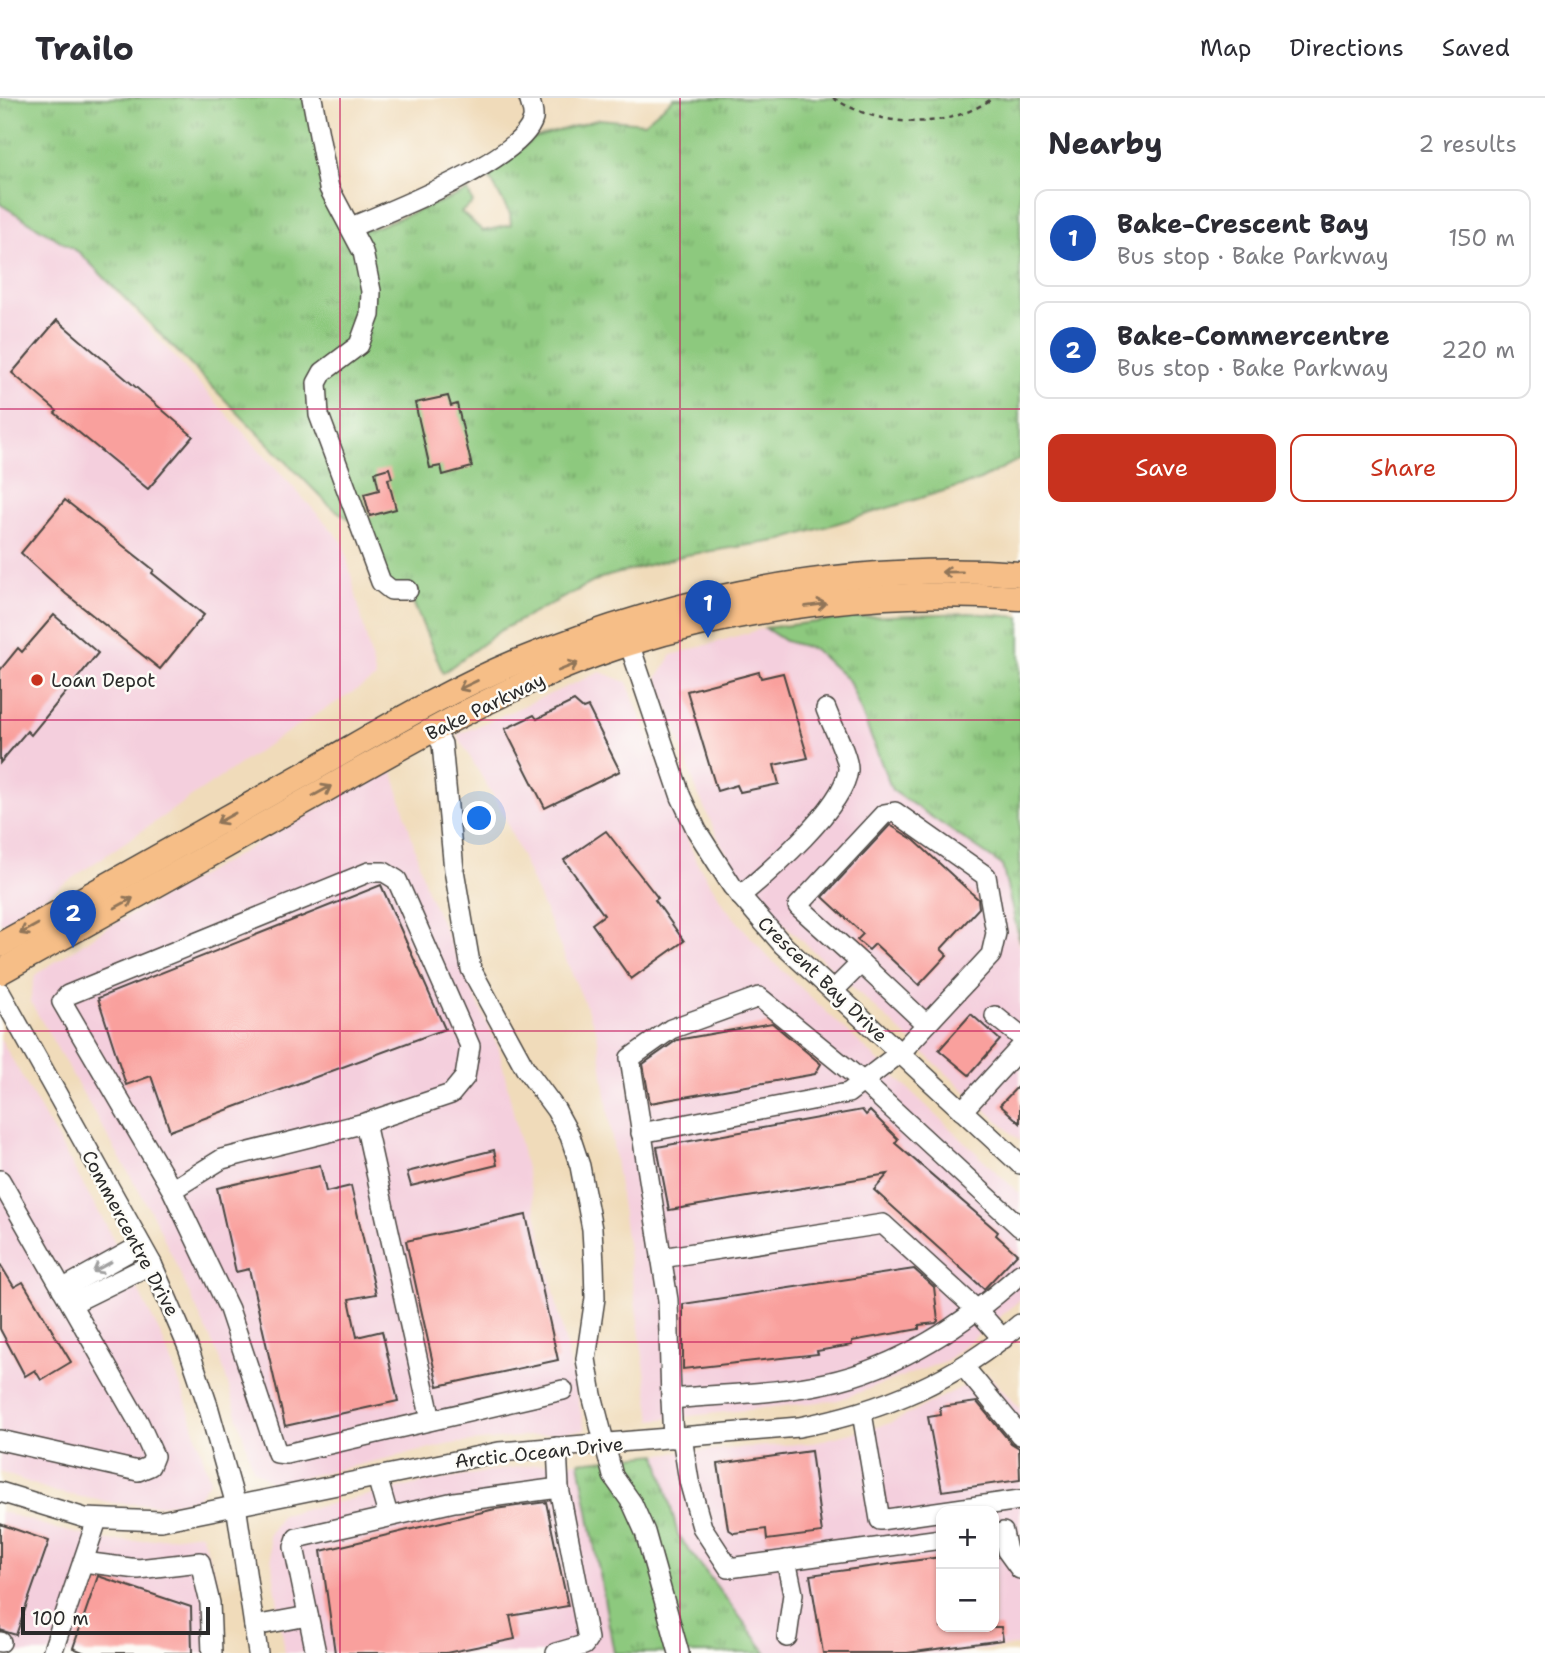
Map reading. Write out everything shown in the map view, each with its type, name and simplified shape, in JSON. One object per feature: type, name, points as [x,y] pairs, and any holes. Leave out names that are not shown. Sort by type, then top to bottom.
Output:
[{"type":"main road","name":"Bake Parkway","points":[[0,945],[430,703],[515,663],[623,624],[701,600],[806,582],[890,572],[1020,575]]},
{"type":"main road","points":[[629,643],[631,636],[657,624],[779,597],[806,582]]},
{"type":"main road","name":"Bake Parkway","points":[[0,972],[496,696],[629,643],[744,615],[860,598],[975,594],[1020,598]]},
{"type":"street","points":[[312,98],[329,188],[338,210],[351,227],[363,252],[369,274],[370,315],[359,345],[323,372],[317,383],[319,415],[382,582],[391,590],[408,590]]},
{"type":"street","points":[[351,227],[463,178],[493,157],[529,127],[533,118],[529,98]]},
{"type":"street","name":"Crescent Bay Drive","points":[[629,643],[681,797],[710,852],[740,896],[783,945],[1020,1163]]},
{"type":"street","points":[[740,896],[775,866],[838,798],[848,769],[826,709]]},
{"type":"street","points":[[434,730],[442,744],[454,870],[471,968],[525,1068],[560,1118],[580,1166],[592,1228],[594,1264],[595,1298],[586,1359],[613,1476],[632,1503],[645,1532],[678,1653]]},
{"type":"street","points":[[641,1133],[848,1093],[861,1080],[901,1052],[990,955],[996,933],[986,876],[895,811],[884,814],[798,906],[926,1024]]},
{"type":"street","points":[[172,1190],[222,1159],[365,1123],[451,1094],[465,1077],[470,1046],[397,880],[384,872],[369,872],[68,995],[62,1002],[172,1190],[229,1309],[277,1453],[286,1454],[563,1390]]},
{"type":"street","points":[[834,991],[861,963]]},
{"type":"street","name":"Commercentre Drive","points":[[0,992],[152,1265],[204,1394],[236,1505],[258,1653]]},
{"type":"street","points":[[936,1540],[729,1568],[702,1527],[678,1438],[671,1399],[668,1300],[630,1058],[671,1030],[759,997],[861,1080],[1020,1227]]},
{"type":"street","points":[[995,1016],[1020,1036]]},
{"type":"street","points":[[962,1111],[1020,1048]]},
{"type":"street","points":[[365,1123],[431,1420]]},
{"type":"street","points":[[0,1181],[139,1423],[153,1450],[153,1461],[150,1466],[138,1471],[0,1440]]},
{"type":"street","points":[[661,1258],[883,1224],[978,1311],[1003,1339]]},
{"type":"street","points":[[67,1297],[141,1245]]},
{"type":"street","points":[[67,1297],[152,1265]]},
{"type":"street","points":[[671,1399],[827,1383],[864,1372],[933,1341],[978,1311],[1020,1274]]},
{"type":"street","name":"Arctic Ocean Drive","points":[[0,1492],[66,1514],[97,1520],[161,1521],[499,1452],[800,1427],[862,1413],[919,1391],[964,1367],[1020,1324]]},
{"type":"street","points":[[964,1367],[1020,1435]]},
{"type":"street","points":[[862,1413],[884,1547]]},
{"type":"street","points":[[556,1653],[584,1645],[588,1639],[559,1488],[557,1447]]},
{"type":"street","points":[[377,1477],[388,1515]]},
{"type":"street","points":[[316,1653],[293,1547],[297,1538],[454,1502],[559,1488]]},
{"type":"street","points":[[880,1520],[1020,1500]]},
{"type":"street","points":[[52,1653],[97,1520]]},
{"type":"street","points":[[1006,1532],[1007,1551],[1020,1569]]},
{"type":"street","points":[[786,1560],[793,1594],[787,1637]]},
{"type":"street","points":[[83,1562],[138,1569],[200,1562],[210,1603],[212,1653]]},
{"type":"street","points":[[254,1626],[308,1616]]},
{"type":"path","points":[[833,98],[871,116],[909,121],[957,116],[993,98]]},
{"type":"shaded area","points":[[0,204],[80,253],[343,542],[376,678],[278,738],[5,924],[0,922]]},
{"type":"shaded area","points":[[765,628],[785,641],[814,649],[849,681],[892,790],[1002,866],[1020,951],[1020,1141],[774,915],[741,877],[721,844],[698,794],[657,678],[672,655]]},
{"type":"shaded area","points":[[600,672],[627,682],[696,861],[725,907],[766,955],[1020,1194],[1020,1300],[946,1361],[838,1400],[652,1420],[597,1032],[501,809],[457,735]]},
{"type":"shaded area","points":[[392,768],[427,891],[499,1049],[585,1430],[451,1444],[274,1484],[253,1469],[222,1364],[155,1219],[30,1001],[35,975],[105,929]]},
{"type":"shaded area","points":[[0,1038],[106,1225],[162,1338],[184,1395],[210,1480],[197,1499],[159,1505],[114,1503],[55,1492],[0,1472]]},
{"type":"shaded area","points":[[988,1374],[1020,1409],[1020,1645],[958,1653],[767,1653],[678,1535],[657,1454],[811,1443],[888,1424]]},
{"type":"shaded area","points":[[579,1462],[614,1653],[285,1653],[268,1536],[281,1515],[436,1480],[537,1464]]},
{"type":"shaded area","points":[[0,1511],[108,1541],[139,1541],[201,1533],[218,1583],[220,1653],[0,1653]]},
{"type":"green space","points":[[0,98],[312,98],[329,188],[351,227],[371,229],[468,191],[473,203],[461,212],[483,231],[511,225],[510,214],[488,175],[534,138],[599,119],[644,123],[674,98],[1020,98],[1020,459],[980,480],[782,540],[686,555],[601,578],[501,630],[443,673],[408,590],[391,590],[360,526],[331,507],[80,253],[0,204]]},
{"type":"green space","points":[[969,613],[1020,617],[1020,942],[1002,865],[892,790],[849,681],[814,649],[785,641],[765,628],[860,617]]},
{"type":"green space","points":[[657,1454],[678,1535],[767,1653],[614,1653],[579,1462]]},
{"type":"building","points":[[57,320],[193,436],[148,489],[55,413],[57,411],[12,373]]},
{"type":"building","points":[[448,396],[451,406],[457,404],[472,467],[443,475],[441,466],[430,468],[415,403]]},
{"type":"building","points":[[389,468],[392,478],[388,479],[396,509],[370,516],[364,494],[379,490],[375,472]]},
{"type":"building","points":[[65,500],[154,570],[152,573],[204,615],[160,669],[66,594],[21,553]]},
{"type":"building","name":"Loan Depot","points":[[54,615],[98,653],[31,735],[27,731],[0,763],[0,670],[18,648],[22,652]]},
{"type":"building","points":[[759,672],[761,678],[783,673],[808,758],[774,765],[779,784],[740,792],[737,785],[717,791],[687,691]]},
{"type":"building","points":[[574,701],[583,709],[588,707],[620,771],[545,808],[505,729],[534,715],[537,719]]},
{"type":"building","points":[[890,825],[914,840],[978,899],[979,908],[941,949],[947,955],[919,985],[875,944],[869,950],[857,940],[863,934],[823,897]]},
{"type":"building","points":[[606,831],[658,898],[655,900],[684,941],[631,979],[592,924],[604,915],[564,860]]},
{"type":"building","points":[[381,885],[445,1029],[170,1131],[151,1076],[126,1085],[98,998]]},
{"type":"building","points":[[971,1014],[1000,1040],[969,1075],[939,1050]]},
{"type":"building","points":[[772,1023],[821,1064],[815,1074],[650,1103],[643,1064],[677,1040]]},
{"type":"building","points":[[1020,1084],[1020,1123],[1000,1105]]},
{"type":"building","points":[[862,1110],[866,1115],[870,1111],[898,1139],[895,1143],[998,1232],[996,1235],[1017,1254],[984,1289],[874,1190],[888,1174],[669,1210],[657,1147]]},
{"type":"building","points":[[494,1150],[497,1165],[411,1186],[407,1172]]},
{"type":"building","points":[[320,1165],[326,1192],[351,1186],[376,1294],[349,1299],[357,1337],[382,1331],[398,1401],[285,1426],[249,1269],[236,1272],[217,1188]]},
{"type":"building","points":[[526,1215],[558,1360],[438,1386],[406,1241]]},
{"type":"building","points":[[0,1264],[14,1287],[23,1282],[71,1362],[41,1380],[35,1370],[25,1376],[0,1329]]},
{"type":"building","points":[[914,1269],[934,1287],[938,1321],[936,1323],[919,1325],[919,1329],[852,1341],[852,1345],[817,1351],[818,1354],[683,1369],[683,1304]]},
{"type":"building","points":[[977,1402],[1011,1443],[1019,1448],[1020,1480],[942,1491],[928,1417],[941,1415],[940,1407]]},
{"type":"building","points":[[811,1451],[822,1533],[767,1540],[766,1529],[734,1533],[728,1529],[718,1464]]},
{"type":"building","points":[[546,1502],[568,1606],[510,1616],[515,1639],[446,1653],[335,1653],[321,1551],[495,1509]]},
{"type":"building","points":[[0,1524],[49,1541],[16,1635],[0,1630]]},
{"type":"building","points":[[936,1558],[936,1632],[999,1632],[1001,1627],[1003,1640],[907,1653],[823,1653],[810,1575]]},
{"type":"building","points":[[98,1576],[191,1607],[192,1653],[85,1653],[73,1648]]},
{"type":"place","name":"Bake-Crescent Bay","points":[[708,638]]},
{"type":"place","name":"Loan Depot","points":[[37,680]]},
{"type":"place","name":"Bake-Commercentre","points":[[73,948]]}]
